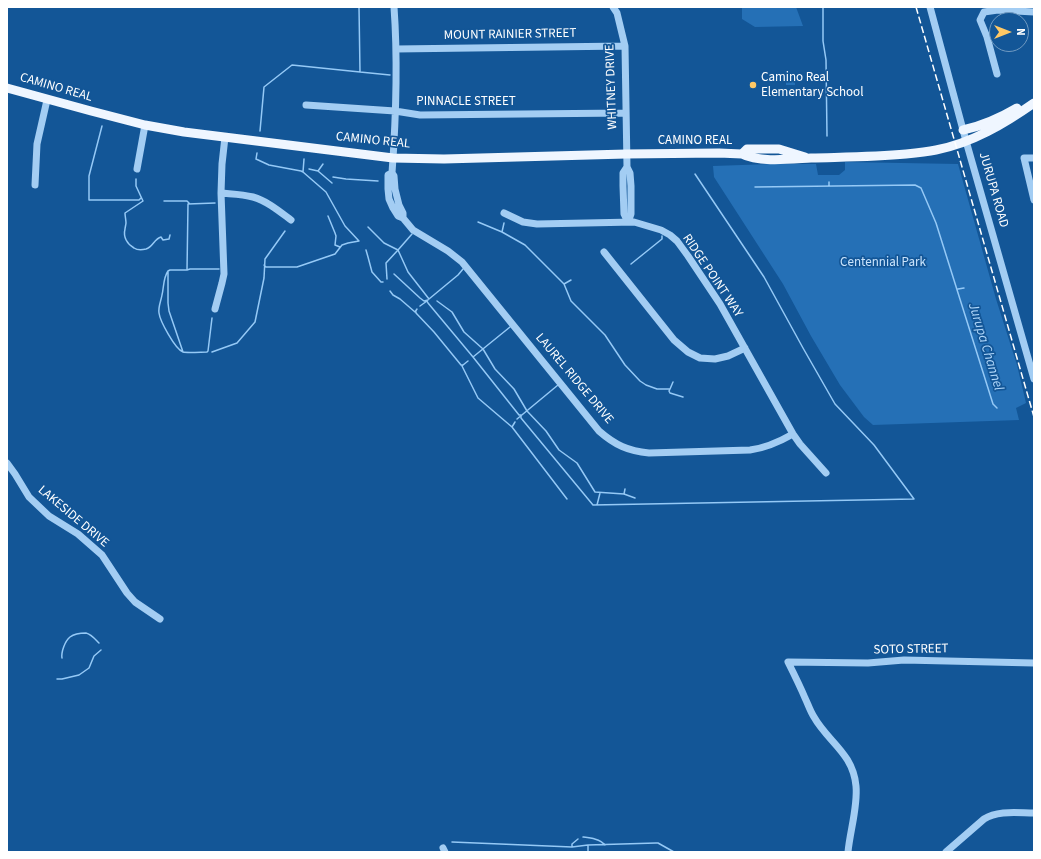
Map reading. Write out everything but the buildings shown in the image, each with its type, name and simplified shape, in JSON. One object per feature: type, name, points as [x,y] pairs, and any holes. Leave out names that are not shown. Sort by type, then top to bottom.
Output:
[{"type":"main road","name":"CAMINO REAL","points":[[7,88],[145,125],[184,132],[393,158],[444,159],[719,152],[742,154],[747,149],[779,149],[808,158],[891,155],[924,152],[951,146],[988,132],[1013,118],[1034,103]]},
{"type":"main road","points":[[964,130],[994,120],[1022,105],[1034,103]]},
{"type":"street","name":"LAUREL RIDGE DRIVE","points":[[394,7],[396,111],[392,173],[394,176],[395,189],[403,213],[403,218]]},
{"type":"street","name":"WHITNEY DRIVE","points":[[613,7],[617,13],[625,46],[626,154],[627,167],[630,173],[627,186],[631,214],[628,222]]},
{"type":"street","name":"JURUPA ROAD","points":[[930,7],[1034,379]]},
{"type":"street","points":[[997,74],[987,37],[980,20],[984,12],[998,10],[1034,12]]},
{"type":"street","name":"MOUNT RAINIER STREET","points":[[396,49],[625,46]]},
{"type":"street","points":[[35,185],[37,144],[48,100]]},
{"type":"street","name":"PINNACLE STREET","points":[[306,105],[396,111],[420,115],[626,112]]},
{"type":"street","points":[[137,169],[145,125]]},
{"type":"street","points":[[214,309],[224,274],[221,194],[225,137]]},
{"type":"street","points":[[1034,158],[1024,158],[1034,200]]},
{"type":"street","name":"LAUREL RIDGE DRIVE","points":[[392,173],[388,175],[388,194],[391,204],[398,216],[403,218],[413,230],[448,251],[462,262],[599,431],[608,439],[618,445],[637,452],[649,453],[761,449],[771,446],[793,434]]},
{"type":"street","points":[[221,194],[241,195],[262,200],[291,220]]},
{"type":"street","points":[[391,204],[398,200]]},
{"type":"street","name":"RIDGE POINT WAY","points":[[504,212],[523,222],[533,223],[640,223],[661,230],[670,235],[688,256],[720,304],[793,434],[826,473]]},
{"type":"street","points":[[604,252],[674,340],[688,352],[700,358],[715,359],[728,356],[745,348]]},
{"type":"street","name":"LAKESIDE DRIVE","points":[[7,463],[16,474],[29,497],[49,516],[78,534],[102,555],[127,593],[135,602],[160,619]]},
{"type":"street","name":"SOTO STREET","points":[[848,852],[856,798],[854,775],[849,761],[820,727],[813,716],[788,662],[868,663],[904,660],[1034,663]]},
{"type":"street","points":[[946,852],[990,815],[1000,813],[1034,813]]},
{"type":"green space","points":[[742,7],[796,7],[803,26],[755,27],[742,19]]},
{"type":"green space","points":[[786,76],[795,76],[795,85],[786,85]]},
{"type":"green space","name":"Centennial Park","points":[[845,162],[958,164],[996,299],[1017,365],[1026,403],[1016,408],[1019,420],[873,425],[864,417],[840,385],[783,284],[714,177],[713,166],[816,164],[818,175],[839,175],[845,170]]},
{"type":"waterway","points":[[359,7],[360,72],[390,75]]},
{"type":"waterway","name":"Jurupa Channel","points":[[823,7],[823,41],[826,60],[827,136]]},
{"type":"waterway","points":[[260,131],[264,87],[292,65],[360,72]]},
{"type":"waterway","points":[[102,126],[89,176],[89,200],[139,200],[141,198]]},
{"type":"waterway","points":[[257,153],[256,159],[269,165],[303,172],[326,192],[345,226],[359,241],[342,245],[335,254],[297,267],[266,267],[264,265]]},
{"type":"waterway","points":[[303,172],[304,159]]},
{"type":"waterway","points":[[323,164],[318,171],[332,183]]},
{"type":"waterway","points":[[309,169],[318,171]]},
{"type":"waterway","points":[[420,306],[427,301],[593,505],[914,499],[874,445],[835,404],[764,277],[695,174]]},
{"type":"waterway","points":[[333,177],[378,181]]},
{"type":"waterway","points":[[136,179],[136,186],[143,201],[125,213],[126,240],[134,248],[143,250],[150,247],[157,239],[161,237],[163,240],[169,239],[170,235]]},
{"type":"waterway","name":"Jurupa Channel","points":[[755,187],[915,185],[921,188],[936,223],[993,404],[997,408]]},
{"type":"waterway","points":[[164,201],[187,201],[189,203]]},
{"type":"waterway","points":[[183,352],[169,311],[168,271],[187,270],[188,204],[215,203]]},
{"type":"waterway","points":[[328,216],[336,236],[335,245],[340,247]]},
{"type":"waterway","points":[[478,222],[502,232],[504,223]]},
{"type":"waterway","points":[[368,227],[384,243],[398,250],[412,234]]},
{"type":"waterway","points":[[212,352],[237,343],[255,322],[264,278],[265,259],[285,231]]},
{"type":"waterway","points":[[502,232],[525,245],[564,284],[571,301],[605,335],[625,365],[640,381],[657,389],[670,389],[670,393],[683,397]]},
{"type":"waterway","points":[[631,264],[662,239],[662,236]]},
{"type":"waterway","points":[[366,250],[372,272],[381,282],[383,282]]},
{"type":"waterway","points":[[387,279],[386,263],[398,250],[408,272],[429,299],[463,269]]},
{"type":"waterway","points":[[187,270],[219,269]]},
{"type":"waterway","points":[[168,271],[164,280],[159,313],[168,334],[176,346],[183,352],[207,352],[212,318]]},
{"type":"waterway","points":[[394,274],[420,298],[424,301],[428,300]]},
{"type":"waterway","points":[[564,284],[571,280]]},
{"type":"waterway","name":"Jurupa Channel","points":[[958,289],[964,288]]},
{"type":"waterway","points":[[390,291],[415,312],[417,309]]},
{"type":"waterway","points":[[437,301],[452,312],[464,332],[483,349],[495,369],[514,389],[527,411],[546,431],[559,450],[577,463],[595,492],[624,494],[635,498]]},
{"type":"waterway","points":[[416,312],[461,365],[468,361]]},
{"type":"waterway","points":[[473,357],[510,327]]},
{"type":"waterway","points":[[463,365],[462,366],[478,398],[512,427],[567,499]]},
{"type":"waterway","points":[[670,389],[673,382]]},
{"type":"waterway","points":[[517,419],[558,385]]},
{"type":"waterway","points":[[512,427],[515,422]]},
{"type":"waterway","points":[[624,494],[625,489]]},
{"type":"waterway","points":[[597,505],[600,493]]},
{"type":"waterway","points":[[62,658],[65,644],[68,639],[74,635],[86,633],[92,636],[99,643]]},
{"type":"waterway","points":[[57,679],[79,675],[89,668],[94,656],[101,650]]},
{"type":"waterway","points":[[583,837],[598,840],[605,845]]},
{"type":"waterway","points":[[572,846],[572,844],[578,839]]},
{"type":"waterway","points":[[452,842],[572,847],[588,845]]},
{"type":"waterway","points":[[588,852],[588,845],[656,843],[674,852]]},
{"type":"railway","points":[[916,7],[1034,417]]},
{"type":"place","name":"Camino Real Elementary School","points":[[753,85]]}]
